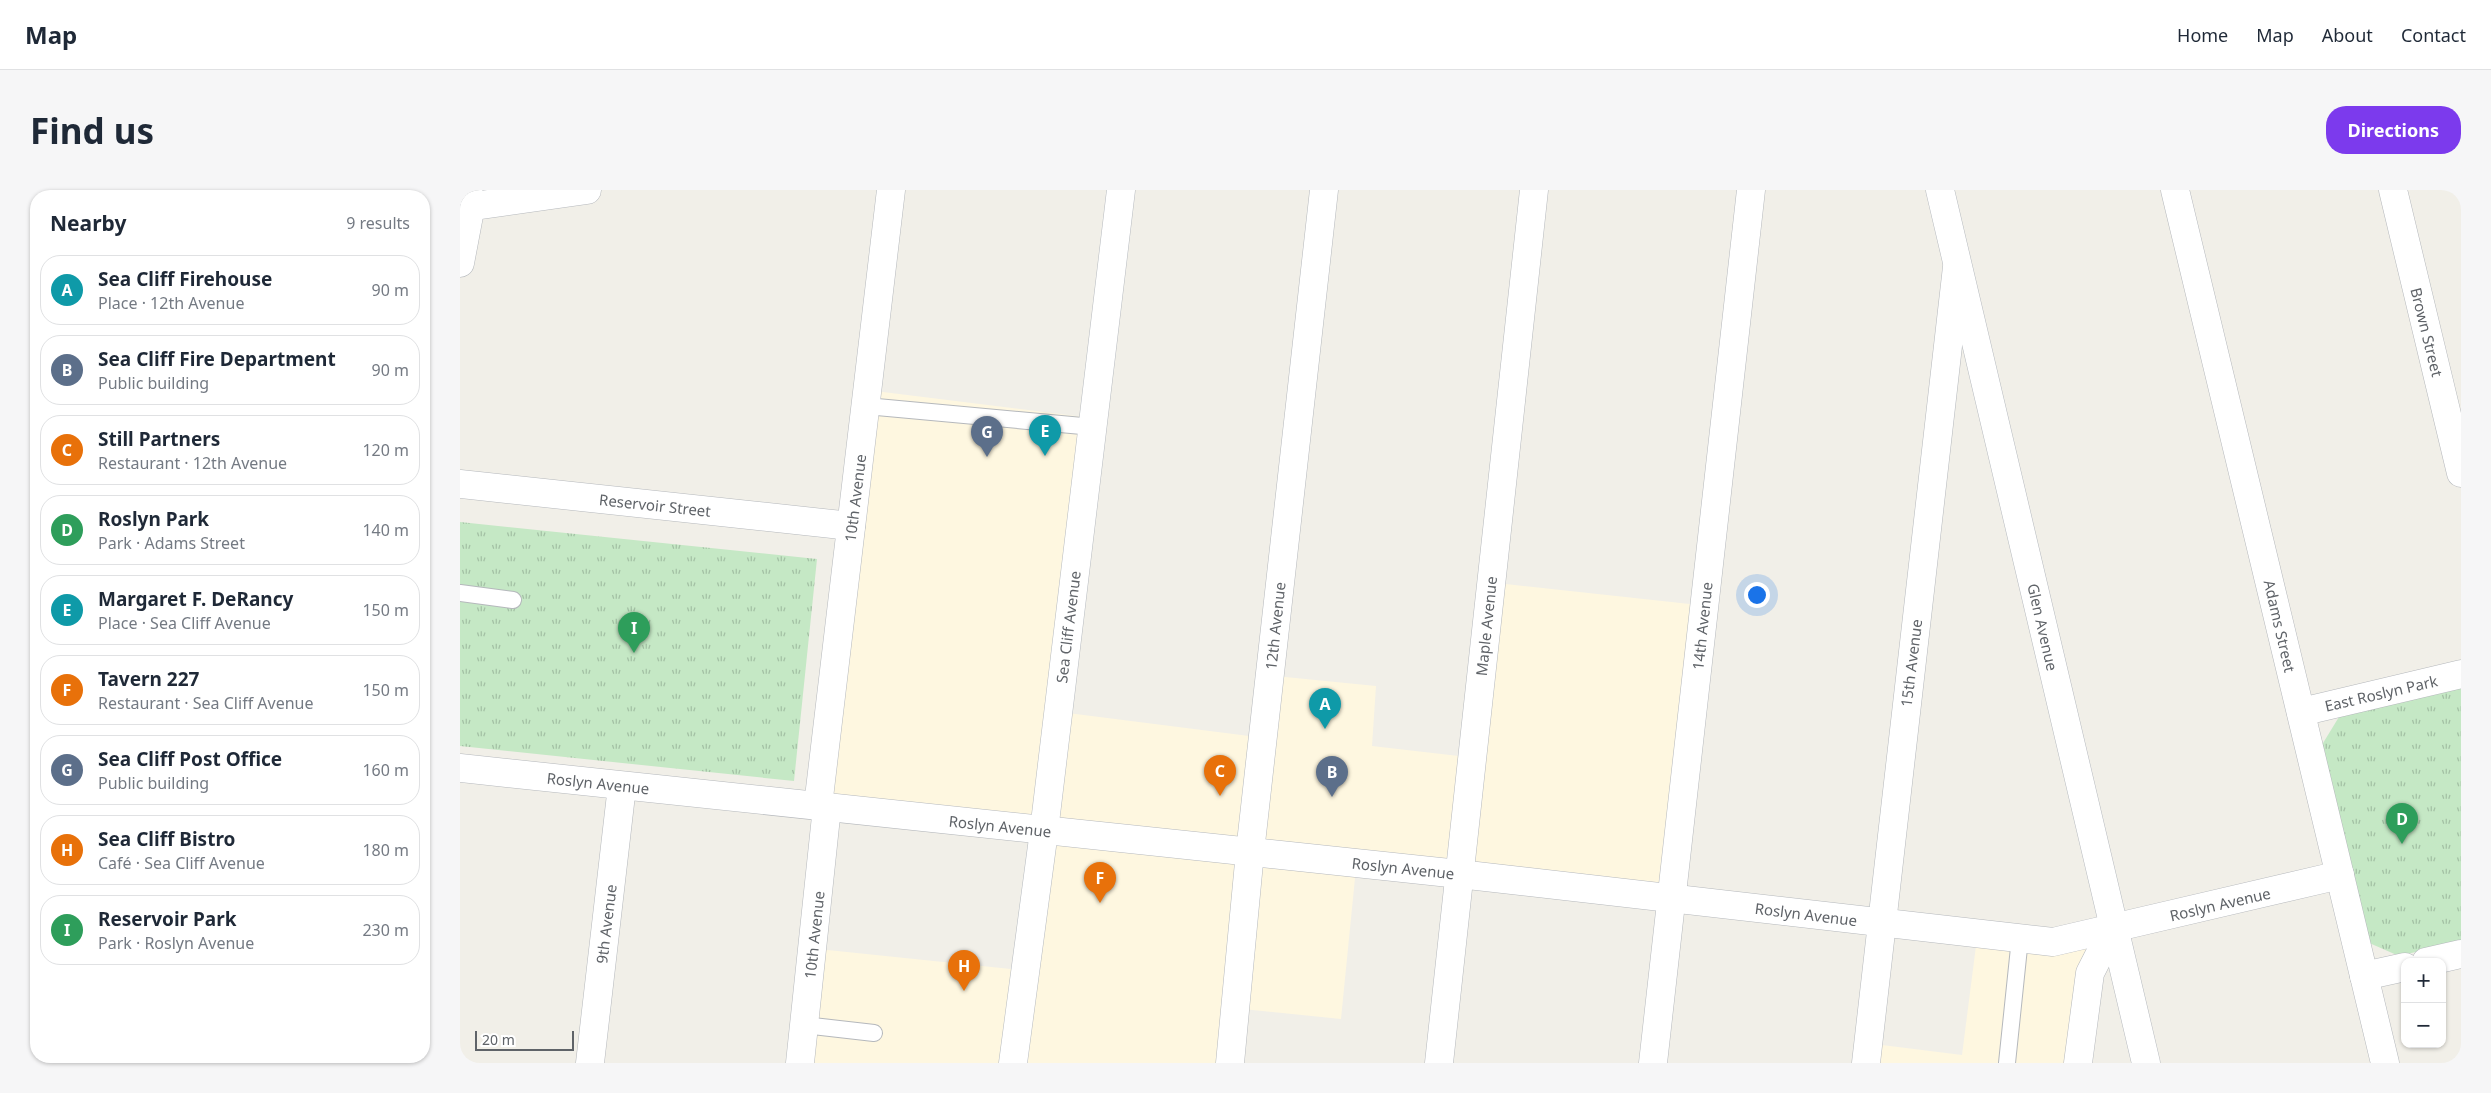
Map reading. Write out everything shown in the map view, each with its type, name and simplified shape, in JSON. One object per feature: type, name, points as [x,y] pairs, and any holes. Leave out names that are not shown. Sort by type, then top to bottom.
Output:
[{"type":"street","points":[[460,263],[466,201],[588,190]]},
{"type":"street","name":"10th Avenue","points":[[800,1063],[851,526],[891,190]]},
{"type":"street","name":"Sea Cliff Avenue","points":[[1013,1063],[1044,831],[1121,190]]},
{"type":"street","name":"12th Avenue","points":[[1230,1063],[1250,852],[1324,190]]},
{"type":"street","name":"Maple Avenue","points":[[1439,1063],[1534,190]]},
{"type":"street","name":"14th Avenue","points":[[1653,1063],[1751,190]]},
{"type":"street","name":"Glen Avenue","points":[[1940,190],[2146,1063]]},
{"type":"street","name":"Adams Street","points":[[2176,190],[2385,1063]]},
{"type":"street","name":"Brown Street","points":[[2393,190],[2461,473]]},
{"type":"street","name":"15th Avenue","points":[[1866,1063],[1957,263]]},
{"type":"street","name":"Reservoir Street","points":[[460,484],[851,526]]},
{"type":"street","name":"East Roslyn Park","points":[[2301,712],[2461,674]]},
{"type":"street","name":"Roslyn Avenue","points":[[460,768],[1459,874],[2053,942],[2340,875]]},
{"type":"street","name":"9th Avenue","points":[[590,1063],[622,786]]},
{"type":"street","points":[[2078,1063],[2090,973],[2113,928]]},
{"type":"street","points":[[2444,958],[2461,954]]},
{"type":"street","points":[[2364,976],[2401,968]]},
{"type":"lane","points":[[866,406],[1092,426]]},
{"type":"lane","points":[[460,593],[513,600]]},
{"type":"lane","points":[[2007,1063],[2020,938]]},
{"type":"lane","points":[[804,1025],[874,1034]]},
{"type":"shaded area","points":[[875,391],[1100,419],[1060,712],[1257,737],[1265,675],[1376,686],[1372,746],[1476,758],[1496,583],[1699,605],[1667,892],[1357,858],[1341,1019],[1233,1008],[1227,1063],[805,1063],[818,949],[1020,970],[1040,826],[826,800]]},
{"type":"shaded area","points":[[2107,933],[2075,1063],[1871,1063],[1874,1044],[1962,1055],[1977,938]]},
{"type":"green space","points":[[460,522],[817,559],[794,781],[460,746]]},
{"type":"green space","points":[[2461,684],[2461,941],[2399,956],[2367,942],[2320,748],[2342,712]]},
{"type":"place","name":"Margaret F. DeRancy","points":[[1045,456]]},
{"type":"place","name":"Sea Cliff Post Office","points":[[987,457]]},
{"type":"place","name":"Reservoir Park","points":[[634,653]]},
{"type":"place","name":"Sea Cliff Firehouse","points":[[1325,729]]},
{"type":"place","name":"Still Partners","points":[[1220,796]]},
{"type":"place","name":"Sea Cliff Fire Department","points":[[1332,797]]},
{"type":"place","name":"Roslyn Park","points":[[2402,844]]},
{"type":"place","name":"Tavern 227","points":[[1100,903]]},
{"type":"place","name":"Sea Cliff Bistro","points":[[964,991]]}]
